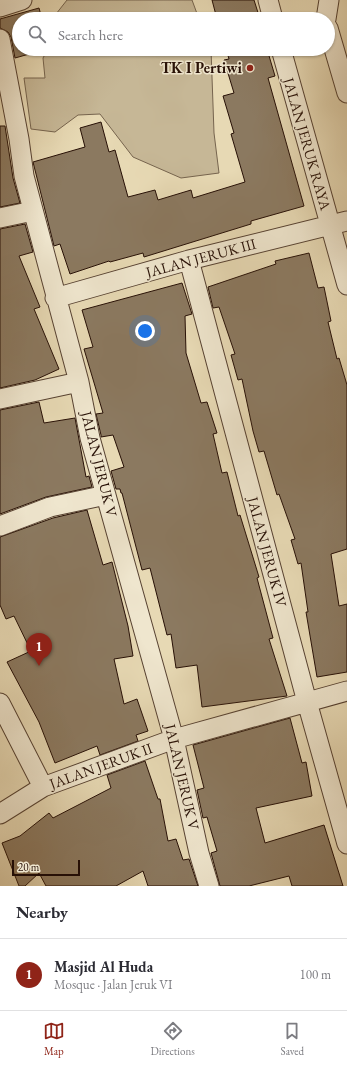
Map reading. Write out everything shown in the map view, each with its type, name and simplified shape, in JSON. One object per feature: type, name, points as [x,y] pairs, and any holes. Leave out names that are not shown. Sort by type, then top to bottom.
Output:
[{"type":"street","points":[[1,6],[22,0]]},
{"type":"street","points":[[268,0],[271,12]]},
{"type":"street","points":[[327,12],[329,0]]},
{"type":"street","name":"JALAN JERUK V","points":[[0,39],[19,139],[21,164],[55,298],[79,382],[90,438],[174,739],[199,853],[209,886]]},
{"type":"street","points":[[335,52],[347,92]]},
{"type":"street","name":"JALAN JERUK RAYA","points":[[283,56],[339,223],[347,285]]},
{"type":"street","points":[[0,218],[33,211]]},
{"type":"street","name":"JALAN JERUK III","points":[[55,298],[189,260],[339,223]]},
{"type":"street","name":"JALAN JERUK IV","points":[[189,260],[307,702],[347,844]]},
{"type":"street","points":[[0,399],[79,382]]},
{"type":"street","points":[[0,526],[50,507],[106,495]]},
{"type":"street","name":"JALAN JERUK II","points":[[0,814],[43,787],[174,739],[347,691]]},
{"type":"street","points":[[0,703],[43,787]]},
{"type":"shaded area","points":[[67,0],[192,0],[196,12],[58,12]]},
{"type":"shaded area","points":[[44,56],[211,56],[214,133],[219,173],[181,178],[133,157],[100,114],[78,115],[55,132],[31,129],[24,78],[45,78]]},
{"type":"building","points":[[212,0],[254,0],[258,12],[215,12]]},
{"type":"building","points":[[39,8],[40,12],[25,12]]},
{"type":"building","points":[[12,16],[12,42],[8,32],[0,28],[0,19]]},
{"type":"building","points":[[228,56],[269,56],[275,76],[268,78],[304,206],[251,221],[251,224],[144,257],[143,253],[110,262],[109,261],[70,274],[60,244],[54,246],[33,162],[85,147],[80,128],[101,122],[109,152],[115,150],[128,197],[155,190],[158,200],[191,190],[193,198],[245,182],[231,134],[234,133],[223,96],[234,93],[224,60],[229,59]]},
{"type":"building","points":[[0,126],[5,126],[13,178],[20,203],[0,207]]},
{"type":"building","points":[[25,224],[33,252],[19,256],[40,307],[34,309],[59,369],[35,380],[0,388],[0,229]]},
{"type":"building","points":[[309,253],[318,288],[324,287],[331,321],[328,322],[337,359],[339,358],[347,385],[347,549],[331,554],[339,606],[347,604],[347,672],[317,677],[306,612],[308,612],[301,563],[298,564],[291,540],[295,539],[279,494],[277,495],[264,451],[259,452],[242,379],[238,380],[231,355],[235,354],[219,307],[213,308],[208,287],[276,264],[275,261]]},
{"type":"building","points":[[182,283],[192,314],[185,316],[186,353],[201,403],[207,402],[217,433],[213,434],[222,473],[227,472],[238,516],[240,515],[259,577],[257,578],[273,638],[269,639],[287,696],[202,707],[197,665],[176,668],[171,634],[167,635],[150,568],[142,570],[122,493],[120,489],[116,489],[111,471],[124,467],[113,435],[101,437],[96,414],[103,413],[84,349],[93,347],[82,310]]},
{"type":"building","points":[[39,402],[44,423],[75,418],[86,477],[89,476],[92,487],[46,497],[0,514],[0,410]]},
{"type":"building","points":[[87,510],[103,565],[112,562],[128,626],[133,656],[114,659],[124,704],[137,699],[148,731],[136,735],[138,741],[100,755],[97,746],[55,763],[39,722],[7,662],[31,651],[14,616],[6,619],[0,605],[0,537],[53,518]]},
{"type":"building","points":[[290,718],[302,763],[306,762],[312,796],[256,808],[265,843],[324,825],[343,886],[292,886],[289,876],[249,886],[220,886],[211,853],[217,851],[207,817],[203,818],[197,790],[204,788],[193,745]]},
{"type":"building","points":[[145,761],[158,799],[160,799],[168,841],[176,839],[183,860],[189,859],[198,886],[148,886],[143,871],[116,886],[46,886],[39,873],[25,886],[19,886],[2,843],[20,836],[49,813],[53,818],[111,788],[107,775]]},
{"type":"place","name":"TK I Pertiwi","points":[[250,68]]},
{"type":"place","name":"Masjid Al Huda","points":[[39,666]]}]
